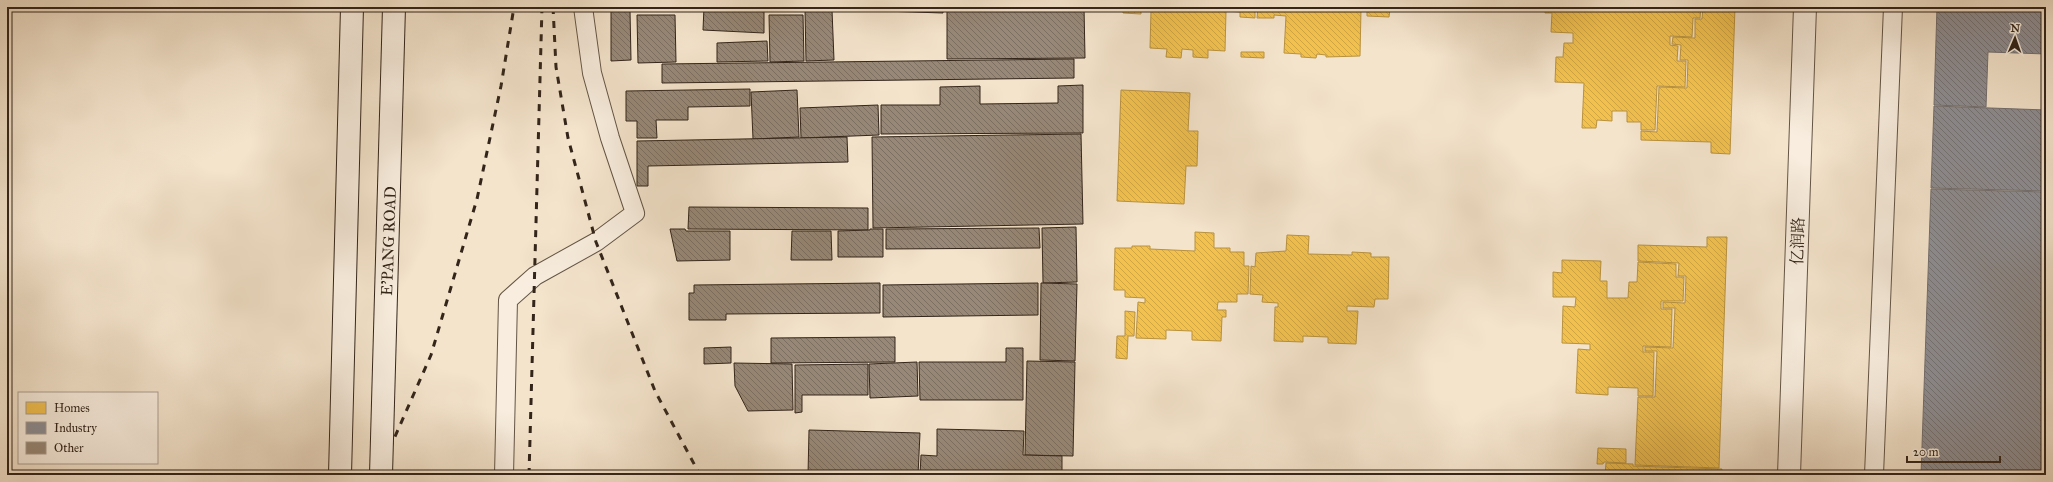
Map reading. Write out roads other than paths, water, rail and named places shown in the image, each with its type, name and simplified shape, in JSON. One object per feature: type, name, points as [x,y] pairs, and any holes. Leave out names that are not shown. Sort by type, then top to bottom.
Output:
[{"type":"main road","points":[[340,475],[352,7]]},
{"type":"main road","name":"E'PANG ROAD","points":[[381,475],[394,7]]},
{"type":"main road","name":"亿润路","points":[[1789,475],[1805,7]]},
{"type":"lane","points":[[504,475],[508,300],[535,276],[596,242],[635,213],[610,138],[592,73],[583,7]]},
{"type":"lane","points":[[1874,475],[1893,7]]},
{"type":"railway","points":[[378,475],[431,355],[477,199],[501,86],[514,7]]},
{"type":"railway","points":[[529,475],[542,7]]},
{"type":"railway","points":[[553,7],[556,67],[568,138],[596,242],[655,391],[700,475]]}]
